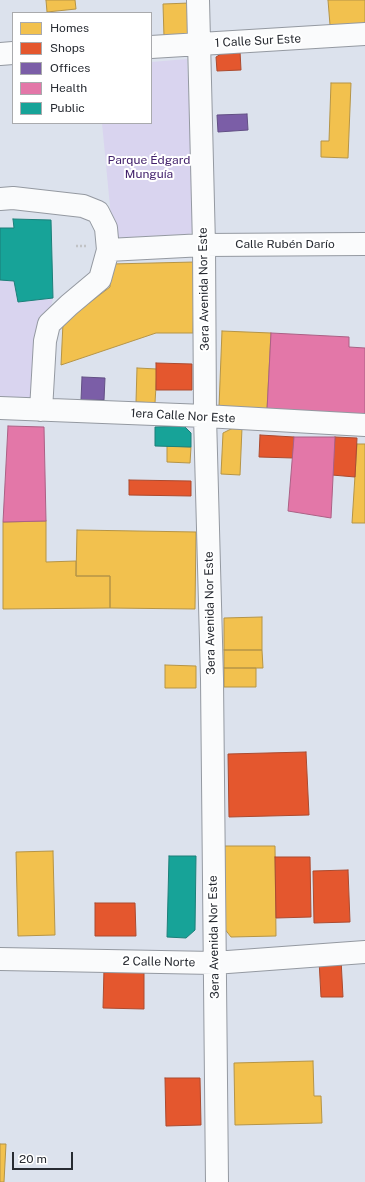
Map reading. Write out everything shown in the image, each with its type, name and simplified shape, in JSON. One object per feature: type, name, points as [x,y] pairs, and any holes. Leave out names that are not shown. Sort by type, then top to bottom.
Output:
[{"type":"street","name":"3era Avenida Nor Este","points":[[198,0],[204,245],[205,416],[212,679],[217,1182]]},
{"type":"street","name":"1 Calle Sur Este","points":[[152,46],[365,34]]},
{"type":"street","points":[[0,54],[12,53]]},
{"type":"street","points":[[0,199],[13,198],[83,206],[98,212],[106,228],[108,250],[100,279],[49,324],[44,341],[41,410]]},
{"type":"street","name":"Calle Rubén Darío","points":[[108,250],[204,245],[365,244]]},
{"type":"street","name":"1era Calle Nor Este","points":[[0,408],[205,416],[365,425]]},
{"type":"street","name":"2 Calle Norte","points":[[0,959],[214,962],[365,952]]},
{"type":"green space","name":"Parque Édgard Munguía","points":[[187,59],[195,230],[189,234],[113,238],[102,124],[152,124],[152,62]]},
{"type":"green space","points":[[0,280],[14,281],[19,302],[53,298],[31,400],[0,399]]},
{"type":"building: Homes","points":[[46,0],[75,0],[76,9],[47,12]]},
{"type":"building: Homes","points":[[328,0],[365,0],[365,24],[330,25]]},
{"type":"building: Homes","points":[[190,3],[192,36],[164,37],[163,4]]},
{"type":"building: Homes","points":[[331,83],[351,83],[348,158],[321,157],[321,141],[329,141]]},
{"type":"building: Homes","points":[[195,262],[193,333],[156,333],[61,365],[63,323],[110,287],[111,264]]},
{"type":"building: Homes","points":[[222,331],[271,333],[267,410],[219,407]]},
{"type":"building: Homes","points":[[137,368],[157,369],[155,403],[136,402]]},
{"type":"building: Homes","points":[[233,428],[242,428],[240,475],[221,474],[223,433]]},
{"type":"building: Homes","points":[[357,444],[365,444],[365,523],[352,523]]},
{"type":"building: Homes","points":[[167,446],[191,447],[190,463],[167,462]]},
{"type":"building: Homes","points":[[46,521],[46,562],[76,561],[76,576],[110,576],[110,608],[3,609],[3,522]]},
{"type":"building: Homes","points":[[77,530],[196,532],[195,609],[110,608],[110,576],[76,576]]},
{"type":"building: Homes","points":[[262,617],[262,650],[224,650],[224,618]]},
{"type":"building: Homes","points":[[224,650],[262,650],[263,668],[224,668]]},
{"type":"building: Homes","points":[[165,665],[196,666],[196,688],[165,688]]},
{"type":"building: Homes","points":[[224,668],[256,668],[256,687],[224,687]]},
{"type":"building: Homes","points":[[223,846],[275,846],[276,936],[231,937],[224,928]]},
{"type":"building: Homes","points":[[53,851],[55,935],[18,936],[16,852]]},
{"type":"building: Homes","points":[[313,1061],[314,1096],[321,1096],[322,1123],[235,1125],[234,1063]]},
{"type":"building: Homes","points":[[0,1144],[6,1144],[4,1182],[0,1182]]},
{"type":"building: Shops","points":[[240,51],[241,70],[217,71],[216,57],[224,52]]},
{"type":"building: Shops","points":[[156,363],[192,364],[192,390],[156,390]]},
{"type":"building: Shops","points":[[260,435],[294,437],[293,458],[259,457]]},
{"type":"building: Shops","points":[[335,437],[357,438],[355,477],[332,475]]},
{"type":"building: Shops","points":[[129,480],[191,481],[191,496],[129,495]]},
{"type":"building: Shops","points":[[306,752],[309,815],[229,817],[228,754]]},
{"type":"building: Shops","points":[[275,857],[310,857],[311,917],[276,918]]},
{"type":"building: Shops","points":[[348,870],[350,922],[314,923],[313,871]]},
{"type":"building: Shops","points":[[95,903],[135,903],[136,936],[95,936]]},
{"type":"building: Shops","points":[[341,959],[343,997],[321,997],[319,960]]},
{"type":"building: Shops","points":[[104,969],[144,969],[144,1009],[103,1008]]},
{"type":"building: Shops","points":[[165,1078],[200,1078],[201,1125],[166,1126]]},
{"type":"building: Offices","points":[[247,114],[248,130],[218,132],[217,115]]},
{"type":"building: Offices","points":[[82,377],[105,378],[104,400],[81,400]]},
{"type":"building: Health","points":[[271,333],[349,337],[349,347],[365,348],[365,414],[267,410]]},
{"type":"building: Health","points":[[8,426],[44,427],[46,521],[3,522]]},
{"type":"building: Health","points":[[294,437],[335,437],[331,518],[288,511]]},
{"type":"building: Public","points":[[13,219],[51,220],[53,298],[18,302],[14,281],[0,280],[0,228],[14,228]]},
{"type":"building: Public","points":[[184,426],[191,433],[191,447],[155,446],[155,427]]},
{"type":"building: Public","points":[[169,856],[196,856],[195,930],[186,938],[167,937]]}]
